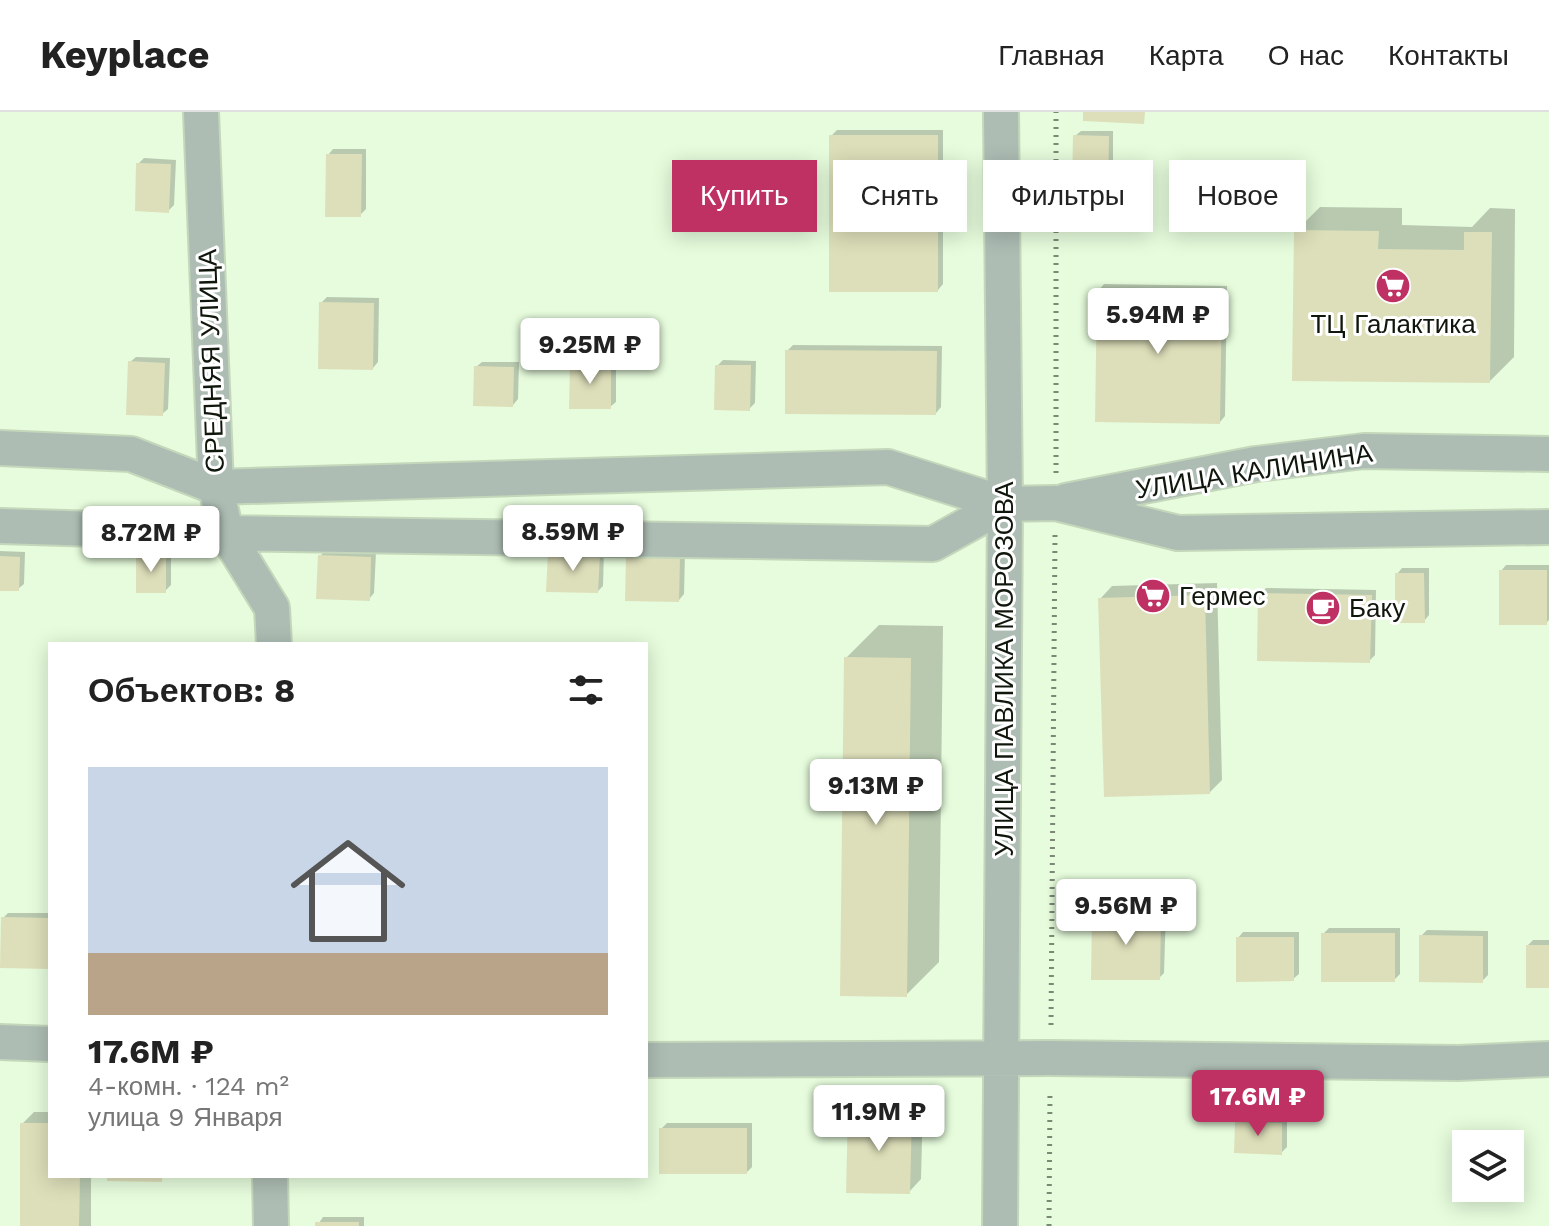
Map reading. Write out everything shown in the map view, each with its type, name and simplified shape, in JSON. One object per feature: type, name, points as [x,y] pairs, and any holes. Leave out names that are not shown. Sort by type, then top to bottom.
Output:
[{"type":"street","name":"СРЕДНЯЯ УЛИЦА","points":[[201,112],[216,487],[226,533],[272,608],[274,642]]},
{"type":"street","name":"УЛИЦА ПАВЛИКА МОРОЗОВА","points":[[1000,1226],[1005,504],[1001,112]]},
{"type":"street","name":"УЛИЦА КАЛИНИНА","points":[[0,448],[131,454],[216,487],[888,467],[1005,504],[1056,503],[1256,464],[1364,451],[1549,454]]},
{"type":"street","name":"УЛИЦА КАЛИНИНА","points":[[1056,503],[1178,533],[1549,527]]},
{"type":"street","name":"УЛИЦА КАЛИНИНА","points":[[0,526],[226,533],[933,544],[1005,504]]},
{"type":"street","points":[[0,1042],[48,1044]]},
{"type":"street","points":[[648,1060],[1002,1058],[1458,1063],[1549,1059]]},
{"type":"street","points":[[270,1178],[271,1226]]},
{"type":"path","points":[[1053,907],[1056,112]]},
{"type":"building","points":[[1083,112],[1145,112],[1144,124],[1083,121]]},
{"type":"building","points":[[829,135],[938,135],[938,160],[833,160],[833,232],[938,232],[938,292],[829,292]]},
{"type":"building","points":[[1073,135],[1109,136],[1109,160],[1073,160]]},
{"type":"building","points":[[326,154],[362,154],[361,217],[325,217]]},
{"type":"building","points":[[136,163],[171,164],[169,213],[135,211]]},
{"type":"building","name":"ТЦ Галактика","points":[[1379,231],[1378,249],[1464,250],[1464,232],[1492,232],[1490,383],[1292,381],[1294,232]]},
{"type":"building","points":[[1097,289],[1222,291],[1220,424],[1095,422]]},
{"type":"building","points":[[319,302],[374,303],[373,370],[318,369]]},
{"type":"building","points":[[785,350],[937,351],[936,415],[785,414]]},
{"type":"building","points":[[128,361],[165,363],[163,416],[126,415]]},
{"type":"building","points":[[570,363],[611,363],[611,409],[569,409]]},
{"type":"building","points":[[715,365],[751,365],[750,411],[714,410]]},
{"type":"building","points":[[474,366],[514,367],[513,407],[473,406]]},
{"type":"building","points":[[548,553],[600,554],[598,593],[546,592]]},
{"type":"building","points":[[136,555],[166,555],[166,593],[136,593]]},
{"type":"building","points":[[318,555],[371,557],[370,601],[316,599]]},
{"type":"building","points":[[626,555],[680,557],[679,602],[625,601]]},
{"type":"building","points":[[0,556],[20,557],[19,591],[0,591]]},
{"type":"building","points":[[1499,570],[1547,570],[1547,625],[1499,625]]},
{"type":"building","points":[[1395,573],[1424,573],[1425,623],[1395,623]]},
{"type":"building","points":[[1258,593],[1372,595],[1370,663],[1257,661]]},
{"type":"building","points":[[1205,595],[1210,794],[1104,797],[1098,598]]},
{"type":"building","points":[[844,657],[911,658],[907,997],[840,996]]},
{"type":"building","points":[[1092,914],[1161,915],[1160,980],[1091,980]]},
{"type":"building","points":[[1,917],[48,918],[48,969],[0,968]]},
{"type":"building","points":[[1321,933],[1395,933],[1395,982],[1321,982]]},
{"type":"building","points":[[1419,935],[1483,936],[1483,983],[1419,982]]},
{"type":"building","points":[[1236,937],[1294,937],[1294,981],[1236,982]]},
{"type":"building","points":[[1526,945],[1549,945],[1549,988],[1526,988]]},
{"type":"building","points":[[848,1112],[912,1112],[910,1194],[846,1193]]},
{"type":"building","points":[[1235,1122],[1282,1123],[1282,1155],[1234,1153]]},
{"type":"building","points":[[20,1123],[48,1123],[48,1178],[80,1178],[79,1226],[20,1226]]},
{"type":"building","points":[[659,1128],[747,1128],[747,1174],[659,1174]]},
{"type":"building","points":[[107,1178],[162,1178],[162,1182],[107,1181]]},
{"type":"building","points":[[315,1222],[359,1222],[359,1226],[315,1226]]},
{"type":"place","name":"ТЦ Галактика","points":[[1393,286]]},
{"type":"place","name":"Гермес","points":[[1153,596]]},
{"type":"place","name":"Баку","points":[[1323,608]]}]
